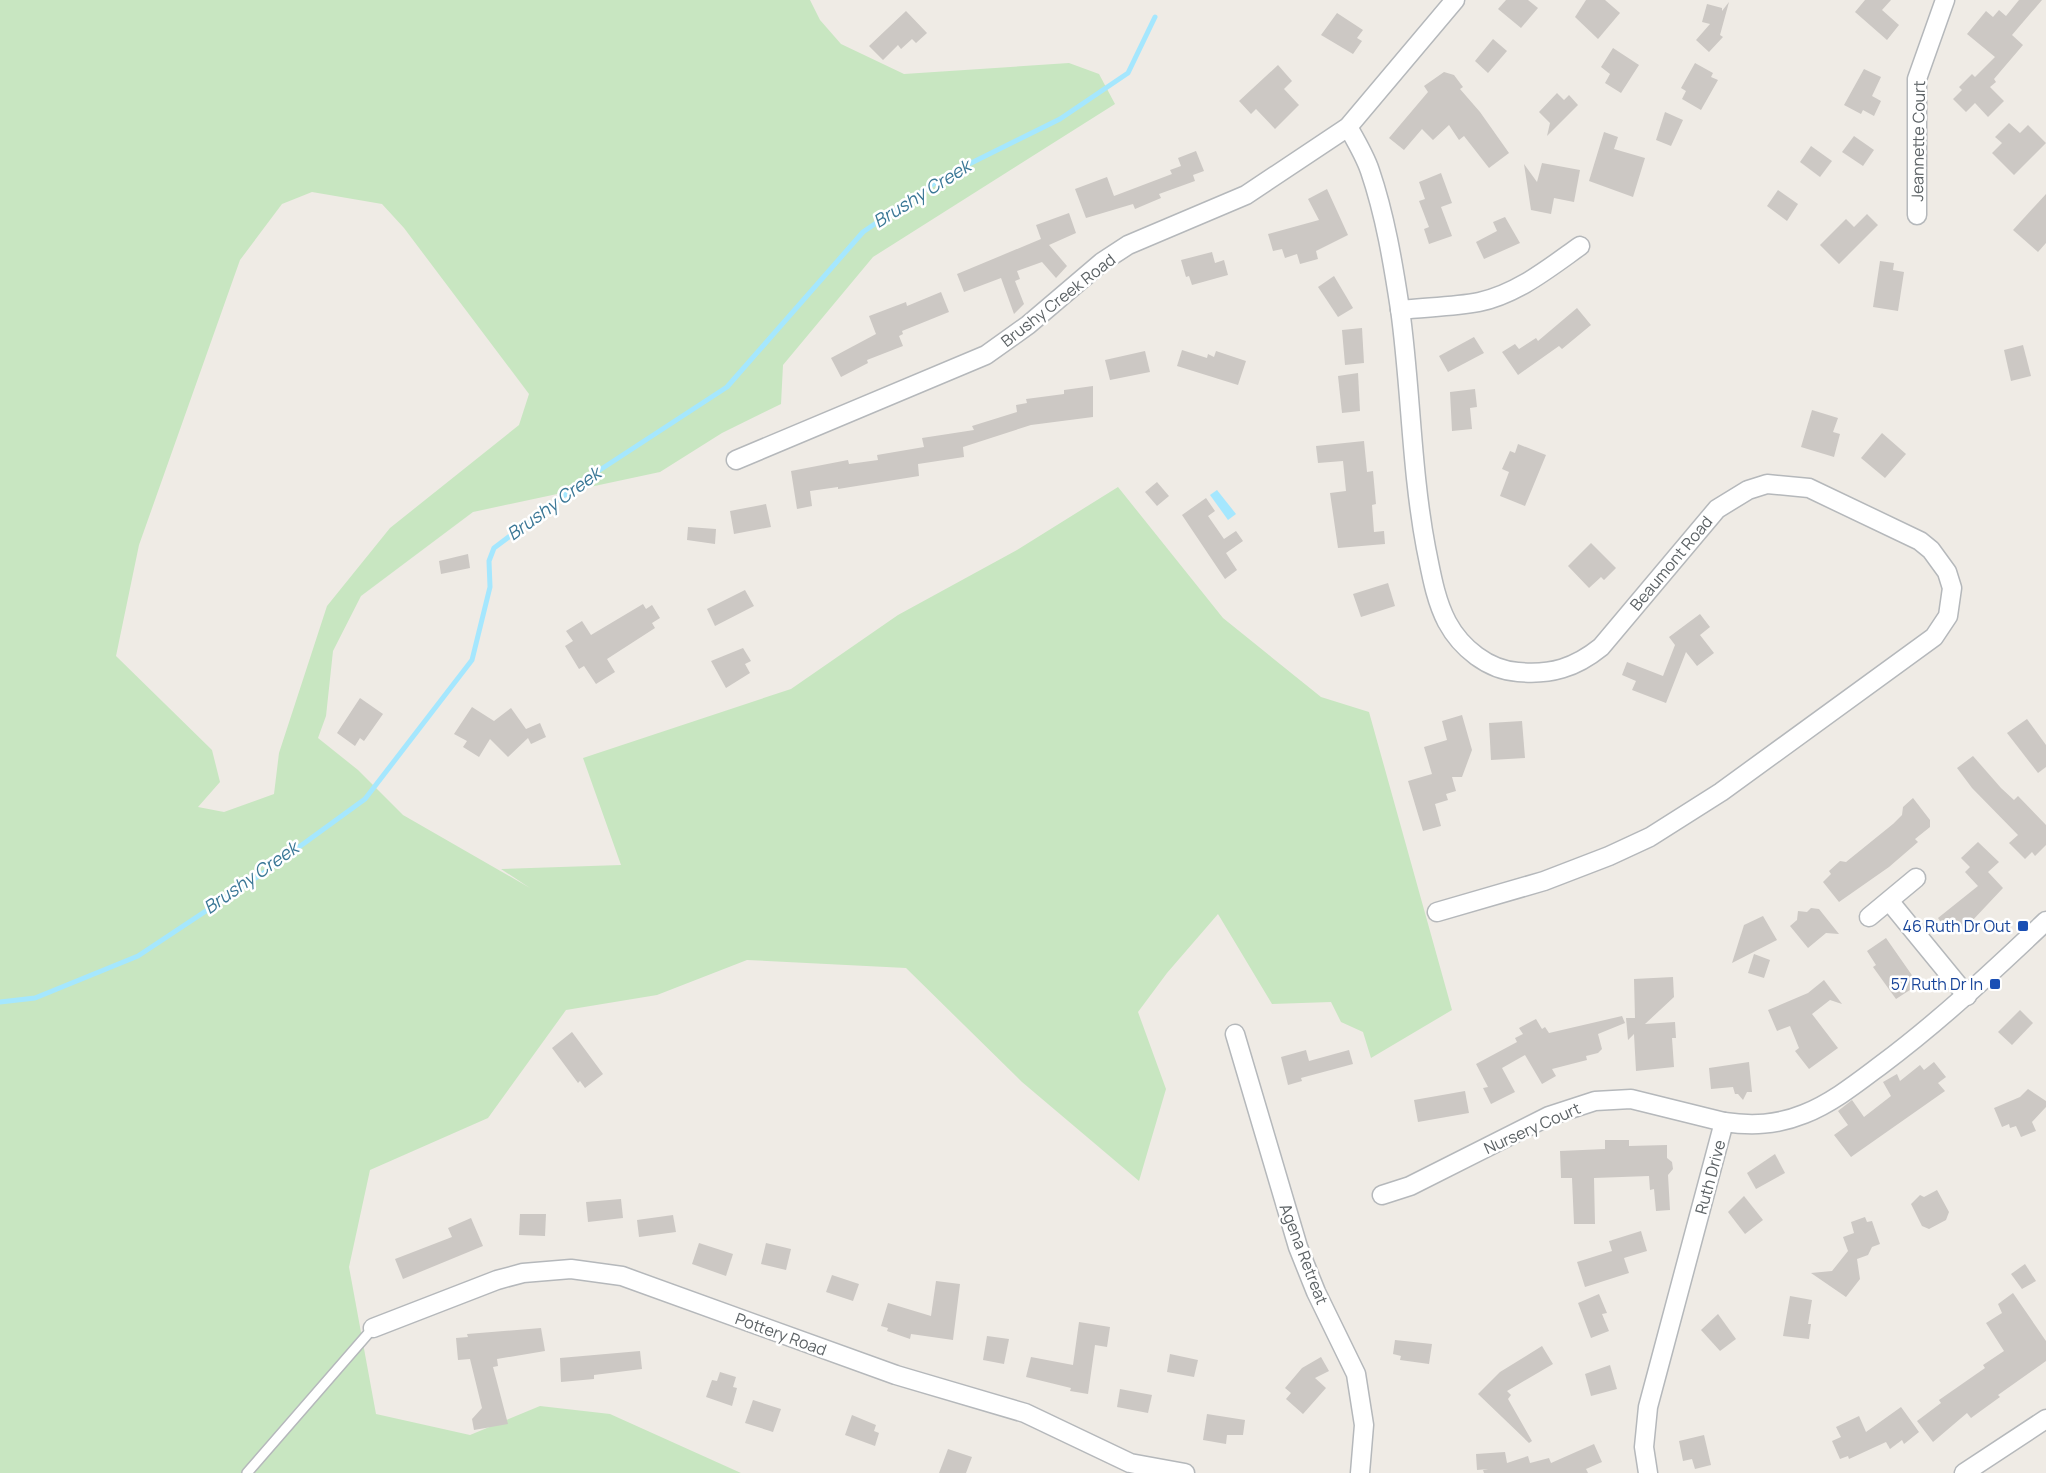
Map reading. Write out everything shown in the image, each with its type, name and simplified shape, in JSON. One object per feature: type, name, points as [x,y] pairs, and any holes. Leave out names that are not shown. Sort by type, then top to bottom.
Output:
[{"type":"street","name":"Brushy Creek Road","points":[[736,460],[986,355],[1028,325],[1115,254],[1143,238],[1229,205],[1348,127],[1455,0]]},
{"type":"street","name":"Jeannette Court","points":[[1917,215],[1917,79],[1945,0]]},
{"type":"street","name":"Beaumont Road","points":[[1348,127],[1370,170],[1383,216],[1400,310],[1418,503],[1438,600],[1460,642],[1493,666],[1509,672],[1547,673],[1567,669],[1601,647],[1717,509],[1748,490],[1767,484],[1809,488],[1920,541],[1939,558],[1952,588],[1948,616],[1934,638],[1680,819],[1609,856],[1544,881],[1437,912]]},
{"type":"street","points":[[1400,310],[1478,302],[1499,296],[1531,280],[1580,246]]},
{"type":"street","points":[[1869,917],[1917,878]]},
{"type":"street","points":[[1890,902],[1967,996]]},
{"type":"street","name":"Ruth Drive","points":[[1648,1473],[1644,1447],[1648,1407],[1724,1122],[1751,1126],[1777,1123],[1804,1114],[1840,1095],[1922,1034],[1967,996],[2046,921]]},
{"type":"street","name":"Agena Retreat","points":[[1235,1034],[1298,1247],[1316,1292],[1356,1374],[1364,1425],[1360,1473]]},
{"type":"street","name":"Nursery Court","points":[[1382,1195],[1410,1186],[1549,1116],[1595,1101],[1631,1100],[1724,1122]]},
{"type":"street","name":"Pottery Road","points":[[373,1328],[497,1280],[523,1273],[571,1269],[622,1276],[896,1375],[1025,1413],[1130,1462],[1185,1473]]},
{"type":"street","points":[[1964,1473],[2046,1419]]},
{"type":"lane","points":[[248,1473],[373,1328]]},
{"type":"green space","points":[[0,0],[810,0],[820,20],[841,44],[904,74],[1069,63],[1099,74],[1115,104],[873,257],[783,365],[781,404],[722,433],[660,472],[473,512],[361,596],[333,651],[326,716],[318,738],[358,770],[403,815],[530,888],[501,869],[621,865],[583,758],[791,689],[898,615],[1017,550],[1118,487],[1223,618],[1321,697],[1369,712],[1452,1010],[1371,1058],[1363,1032],[1341,1022],[1331,1002],[1272,1004],[1218,914],[1167,973],[1138,1012],[1166,1089],[1139,1181],[1022,1082],[906,968],[747,960],[657,995],[566,1010],[488,1118],[370,1170],[349,1267],[376,1414],[470,1435],[540,1406],[610,1414],[741,1473],[0,1473]],"holes":[[[312,192],[382,204],[404,228],[529,394],[519,425],[390,528],[327,606],[279,753],[274,794],[224,812],[198,807],[220,782],[212,750],[116,656],[139,545],[240,260],[282,204]]]},
{"type":"water","points":[[1217,490],[1236,514],[1228,520],[1210,495]]},
{"type":"building","points":[[1506,0],[1528,0],[1538,8],[1521,28],[1498,9]]},
{"type":"building","points":[[1586,0],[1605,0],[1620,13],[1598,39],[1575,17]]},
{"type":"building","points":[[1865,0],[1891,0],[1882,10],[1899,25],[1887,40],[1855,12]]},
{"type":"building","points":[[2019,0],[2042,0],[2012,35],[2023,45],[1990,87],[2004,101],[1988,117],[1975,103],[1966,112],[1953,99],[1962,90],[1959,87],[1972,74],[1975,77],[1995,57],[1967,34],[1986,11],[1993,17],[1999,10],[2006,16]]},
{"type":"building","points":[[1729,2],[1720,35],[1723,37],[1709,52],[1696,40],[1710,24],[1702,22],[1707,4],[1722,8],[1722,11]]},
{"type":"building","points":[[906,11],[927,33],[916,43],[912,39],[901,49],[898,45],[883,60],[869,46]]},
{"type":"building","points":[[1337,13],[1363,30],[1357,38],[1362,41],[1353,54],[1321,35]]},
{"type":"building","points":[[1493,39],[1507,51],[1488,73],[1475,61]]},
{"type":"building","points":[[1613,48],[1639,65],[1621,93],[1605,83],[1610,74],[1601,67]]},
{"type":"building","points":[[1695,63],[1713,73],[1711,77],[1718,80],[1701,110],[1682,99],[1686,91],[1681,88]]},
{"type":"building","points":[[1278,65],[1292,81],[1284,89],[1299,105],[1275,129],[1256,109],[1251,114],[1239,101]]},
{"type":"building","points":[[1864,69],[1881,77],[1872,96],[1881,101],[1874,116],[1863,110],[1861,114],[1844,105]]},
{"type":"building","points":[[1444,72],[1454,75],[1463,87],[1460,89],[1480,112],[1509,153],[1489,168],[1464,136],[1459,140],[1449,125],[1433,140],[1422,129],[1404,150],[1389,138],[1428,92],[1424,86]]},
{"type":"building","points":[[1557,93],[1564,100],[1569,95],[1578,105],[1547,136],[1550,123],[1539,112]]},
{"type":"building","points":[[1665,112],[1683,120],[1671,146],[1656,140]]},
{"type":"building","points":[[2009,123],[2020,133],[2028,125],[2046,143],[2014,175],[1992,153],[2002,143],[1995,137]]},
{"type":"building","points":[[1604,132],[1618,137],[1614,149],[1645,158],[1633,197],[1589,181]]},
{"type":"building","points":[[1854,136],[1874,150],[1863,166],[1842,152]]},
{"type":"building","points":[[1811,146],[1832,161],[1820,177],[1800,162]]},
{"type":"building","points":[[1196,151],[1204,171],[1193,175],[1195,181],[1159,194],[1161,198],[1135,209],[1133,204],[1086,218],[1075,189],[1107,177],[1114,196],[1172,174],[1170,170],[1181,166],[1178,158]]},
{"type":"building","points":[[1542,163],[1580,170],[1574,202],[1554,198],[1551,214],[1531,210],[1524,164],[1537,182]]},
{"type":"building","points":[[1441,173],[1452,203],[1441,207],[1452,236],[1429,244],[1424,229],[1429,227],[1419,201],[1425,199],[1419,182]]},
{"type":"building","points":[[1327,189],[1348,235],[1316,251],[1318,259],[1300,264],[1297,254],[1285,258],[1282,249],[1273,251],[1268,234],[1319,220],[1308,199]]},
{"type":"building","points":[[1778,190],[1798,204],[1787,221],[1767,206]]},
{"type":"building","points":[[2046,194],[2046,243],[2038,252],[2013,230]]},
{"type":"building","points":[[1069,213],[1076,233],[1049,245],[1067,266],[1056,278],[1042,262],[1017,271],[1020,279],[1015,281],[1024,304],[1014,314],[1001,278],[964,292],[957,274],[1041,239],[1036,225]]},
{"type":"building","points":[[1867,214],[1878,225],[1839,264],[1820,245],[1846,219],[1854,227]]},
{"type":"building","points":[[1505,217],[1520,243],[1484,259],[1476,242],[1497,231],[1493,222]]},
{"type":"building","points":[[1212,252],[1215,263],[1224,260],[1228,275],[1192,285],[1189,276],[1186,277],[1181,260]]},
{"type":"building","points":[[1880,261],[1894,263],[1893,270],[1904,272],[1898,311],[1873,307]]},
{"type":"building","points":[[1334,276],[1353,308],[1338,317],[1318,287]]},
{"type":"building","points":[[941,292],[949,312],[902,331],[903,334],[899,336],[903,346],[867,360],[868,363],[841,377],[831,358],[876,334],[869,316],[906,302],[907,306]]},
{"type":"building","points":[[1577,308],[1591,325],[1562,349],[1559,346],[1518,375],[1502,352],[1515,344],[1519,349],[1536,338],[1538,341]]},
{"type":"building","points":[[1362,328],[1364,363],[1345,365],[1342,330]]},
{"type":"building","points":[[1474,337],[1484,353],[1448,372],[1439,356]]},
{"type":"building","points":[[2023,345],[2031,376],[2011,381],[2004,350]]},
{"type":"building","points":[[1182,350],[1207,358],[1208,354],[1214,357],[1216,351],[1246,361],[1238,385],[1177,366]]},
{"type":"building","points":[[1145,351],[1150,372],[1110,380],[1105,360]]},
{"type":"building","points":[[1358,373],[1360,411],[1342,413],[1338,376]]},
{"type":"building","points":[[1093,386],[1093,417],[1031,425],[963,447],[964,457],[918,464],[919,476],[838,489],[838,487],[810,491],[812,506],[797,509],[791,471],[848,460],[849,464],[878,460],[877,455],[924,447],[922,438],[974,430],[972,426],[1017,412],[1016,405],[1027,403],[1026,399],[1064,394],[1064,390]]},
{"type":"building","points":[[1475,389],[1477,407],[1470,408],[1472,429],[1452,431],[1450,392]]},
{"type":"building","points":[[1812,410],[1838,418],[1833,432],[1840,434],[1834,457],[1801,447]]},
{"type":"building","points":[[1882,433],[1906,454],[1885,478],[1861,458]]},
{"type":"building","points":[[1364,441],[1367,472],[1373,471],[1376,504],[1372,505],[1374,532],[1384,531],[1385,544],[1338,548],[1330,493],[1346,491],[1343,461],[1318,463],[1316,446]]},
{"type":"building","points":[[1518,444],[1546,455],[1525,506],[1500,496],[1509,472],[1502,469],[1510,451],[1515,453]]},
{"type":"building","points":[[1157,482],[1169,496],[1157,506],[1145,492]]},
{"type":"building","points":[[1206,498],[1215,511],[1208,516],[1224,539],[1236,531],[1243,541],[1226,553],[1237,570],[1225,579],[1182,515]]},
{"type":"building","points":[[766,504],[771,527],[734,534],[730,511]]},
{"type":"building","points":[[688,527],[716,529],[715,544],[687,540]]},
{"type":"building","points":[[1591,543],[1616,568],[1604,580],[1601,577],[1589,588],[1568,566]]},
{"type":"building","points":[[468,554],[470,568],[441,574],[439,561]]},
{"type":"building","points":[[1388,583],[1395,606],[1361,617],[1353,594]]},
{"type":"building","points":[[745,590],[754,606],[715,626],[707,609]]},
{"type":"building","points":[[643,604],[646,609],[652,605],[660,618],[652,623],[655,628],[607,659],[615,672],[596,684],[584,666],[579,669],[565,646],[573,641],[566,631],[582,621],[591,635]]},
{"type":"building","points":[[1700,614],[1710,627],[1700,635],[1714,653],[1697,666],[1686,652],[1666,703],[1632,690],[1636,681],[1622,675],[1627,662],[1663,676],[1675,645],[1669,637]]},
{"type":"building","points":[[743,648],[751,661],[745,664],[750,673],[726,688],[711,661]]},
{"type":"building","points":[[360,698],[383,714],[364,741],[360,738],[355,746],[337,733]]},
{"type":"building","points":[[472,707],[494,721],[511,708],[526,729],[540,723],[546,737],[531,744],[528,738],[508,757],[490,739],[479,757],[463,747],[467,741],[454,734]]},
{"type":"building","points":[[1462,715],[1472,750],[1462,777],[1452,777],[1456,791],[1446,794],[1448,800],[1435,804],[1441,826],[1423,831],[1408,781],[1432,774],[1424,747],[1447,740],[1442,721]]},
{"type":"building","points":[[2027,719],[2046,745],[2046,767],[2038,773],[2007,733]]},
{"type":"building","points":[[1522,721],[1525,758],[1491,760],[1489,723]]},
{"type":"building","points":[[1973,756],[2001,788],[2014,800],[2018,796],[2046,825],[2046,845],[2035,856],[2032,852],[2025,859],[2009,843],[2018,835],[1972,788],[1957,768]]},
{"type":"building","points":[[1913,798],[1930,820],[1930,827],[1915,839],[1918,842],[1889,867],[1839,902],[1823,882],[1831,874],[1829,871],[1840,861],[1846,862],[1893,824],[1902,815],[1903,807]]},
{"type":"building","points":[[1978,842],[1999,862],[1988,872],[2003,888],[1971,922],[1957,933],[1953,928],[1948,932],[1938,918],[1978,886],[1965,872],[1970,867],[1961,858]]},
{"type":"building","points":[[1811,908],[1819,909],[1839,934],[1826,933],[1808,948],[1790,926],[1797,920],[1798,911],[1807,912]]},
{"type":"building","points":[[1763,916],[1777,940],[1732,963],[1744,925]]},
{"type":"building","points":[[1886,938],[1916,981],[1914,983],[1916,986],[1896,999],[1873,967],[1876,965],[1867,951]]},
{"type":"building","points":[[1754,954],[1770,960],[1764,978],[1748,973]]},
{"type":"building","points":[[1673,977],[1674,997],[1645,1024],[1675,1022],[1676,1038],[1672,1038],[1674,1067],[1636,1071],[1634,1034],[1628,1040],[1626,1018],[1635,1018],[1634,979]]},
{"type":"building","points":[[1824,980],[1842,1004],[1830,1000],[1812,1014],[1838,1048],[1809,1069],[1795,1051],[1799,1048],[1790,1026],[1777,1031],[1768,1010],[1808,993]]},
{"type":"building","points":[[2020,1010],[2033,1023],[2012,1045],[1998,1032]]},
{"type":"building","points":[[1622,1016],[1625,1023],[1598,1034],[1602,1049],[1598,1053],[1586,1056],[1587,1060],[1552,1069],[1556,1076],[1542,1084],[1525,1055],[1502,1068],[1515,1092],[1491,1104],[1483,1088],[1488,1087],[1476,1064],[1517,1042],[1515,1038],[1523,1034],[1519,1028],[1536,1019],[1542,1029],[1545,1027],[1549,1033]]},
{"type":"building","points":[[572,1032],[603,1074],[585,1088],[580,1081],[578,1083],[552,1048]]},
{"type":"building","points":[[1306,1050],[1309,1061],[1349,1050],[1353,1064],[1301,1078],[1302,1081],[1288,1085],[1281,1057]]},
{"type":"building","points":[[1749,1062],[1752,1092],[1747,1092],[1743,1100],[1735,1094],[1733,1087],[1711,1089],[1709,1068]]},
{"type":"building","points":[[1934,1062],[1946,1077],[1938,1083],[1945,1091],[1851,1157],[1834,1135],[1848,1125],[1838,1111],[1852,1100],[1864,1117],[1891,1096],[1883,1082],[1897,1074],[1900,1081],[1920,1065],[1924,1070]]},
{"type":"building","points":[[2028,1089],[2046,1101],[2046,1107],[2032,1122],[2036,1131],[2021,1137],[2016,1126],[2010,1128],[2009,1124],[2002,1127],[1994,1108],[2020,1097]]},
{"type":"building","points":[[1465,1091],[1469,1113],[1418,1122],[1414,1100]]},
{"type":"building","points":[[1605,1140],[1629,1140],[1629,1146],[1667,1145],[1667,1158],[1672,1162],[1673,1169],[1668,1175],[1670,1210],[1656,1211],[1654,1189],[1650,1190],[1649,1176],[1594,1178],[1595,1224],[1574,1224],[1572,1178],[1561,1178],[1560,1151],[1605,1149]]},
{"type":"building","points":[[1775,1154],[1785,1173],[1756,1189],[1747,1173]]},
{"type":"building","points":[[1937,1190],[1949,1212],[1946,1220],[1929,1229],[1922,1226],[1911,1204],[1920,1195],[1924,1197]]},
{"type":"building","points":[[1744,1196],[1763,1220],[1745,1234],[1728,1212]]},
{"type":"building","points":[[621,1199],[623,1218],[588,1222],[586,1202]]},
{"type":"building","points":[[520,1214],[546,1214],[545,1236],[519,1235]]},
{"type":"building","points":[[673,1215],[676,1232],[639,1237],[637,1220]]},
{"type":"building","points":[[1865,1217],[1867,1222],[1872,1221],[1880,1244],[1872,1247],[1868,1255],[1857,1259],[1860,1279],[1846,1297],[1811,1273],[1832,1271],[1848,1251],[1843,1237],[1854,1233],[1851,1222]]},
{"type":"building","points":[[471,1218],[483,1246],[403,1279],[395,1259],[452,1237],[448,1228]]},
{"type":"building","points":[[1641,1231],[1647,1251],[1624,1258],[1629,1273],[1585,1287],[1577,1262],[1612,1251],[1609,1241]]},
{"type":"building","points":[[699,1243],[733,1254],[726,1276],[692,1264]]},
{"type":"building","points":[[766,1243],[791,1249],[786,1270],[761,1264]]},
{"type":"building","points":[[2025,1264],[2036,1281],[2022,1289],[2011,1274]]},
{"type":"building","points":[[832,1275],[859,1284],[853,1301],[826,1292]]},
{"type":"building","points":[[936,1281],[960,1284],[953,1340],[911,1334],[910,1339],[887,1331],[888,1328],[881,1326],[888,1303],[931,1316]]},
{"type":"building","points":[[2013,1293],[2046,1341],[2046,1361],[1998,1395],[2000,1397],[1971,1418],[1967,1413],[1933,1442],[1917,1421],[1941,1403],[1939,1400],[1985,1368],[1983,1365],[2004,1351],[1986,1323],[2002,1313],[1998,1304]]},
{"type":"building","points":[[1599,1294],[1607,1313],[1602,1314],[1609,1331],[1591,1338],[1578,1303]]},
{"type":"building","points":[[1790,1296],[1812,1300],[1808,1324],[1811,1324],[1809,1339],[1783,1336]]},
{"type":"building","points":[[1718,1314],[1736,1339],[1720,1351],[1701,1330]]},
{"type":"building","points":[[1079,1322],[1110,1327],[1107,1347],[1095,1345],[1088,1394],[1070,1391],[1071,1388],[1026,1377],[1031,1357],[1073,1365]]},
{"type":"building","points":[[541,1328],[545,1351],[497,1359],[498,1366],[493,1367],[508,1424],[474,1430],[472,1419],[482,1408],[470,1359],[458,1360],[456,1338],[468,1337],[467,1334]]},
{"type":"building","points":[[987,1336],[1009,1339],[1004,1364],[983,1360]]},
{"type":"building","points":[[1395,1340],[1432,1344],[1429,1364],[1400,1360],[1401,1356],[1393,1354]]},
{"type":"building","points":[[1542,1346],[1553,1364],[1507,1391],[1511,1395],[1508,1399],[1532,1441],[1529,1443],[1478,1394],[1500,1372]]},
{"type":"building","points":[[640,1351],[642,1369],[594,1375],[594,1379],[561,1382],[560,1358]]},
{"type":"building","points":[[1170,1354],[1198,1360],[1194,1377],[1167,1372]]},
{"type":"building","points":[[1321,1357],[1329,1371],[1315,1378],[1326,1388],[1303,1414],[1286,1399],[1291,1393],[1285,1388],[1302,1368]]},
{"type":"building","points":[[1610,1365],[1617,1389],[1591,1396],[1585,1374]]},
{"type":"building","points":[[720,1372],[736,1377],[733,1387],[737,1388],[732,1406],[706,1397],[712,1380],[717,1381]]},
{"type":"building","points":[[1120,1389],[1152,1395],[1148,1413],[1117,1407]]},
{"type":"building","points":[[753,1400],[781,1409],[773,1432],[745,1423]]},
{"type":"building","points":[[1901,1407],[1919,1432],[1904,1444],[1902,1440],[1890,1449],[1886,1442],[1849,1459],[1848,1456],[1840,1459],[1832,1441],[1841,1437],[1836,1427],[1859,1416],[1866,1432]]},
{"type":"building","points":[[1207,1414],[1245,1420],[1243,1435],[1227,1435],[1226,1444],[1203,1440]]},
{"type":"building","points":[[852,1415],[876,1425],[874,1431],[879,1433],[875,1446],[845,1435]]},
{"type":"building","points":[[1704,1435],[1711,1465],[1695,1469],[1692,1459],[1683,1461],[1679,1441]]},
{"type":"building","points":[[1594,1444],[1602,1462],[1586,1469],[1588,1473],[1484,1473],[1483,1470],[1488,1469],[1477,1470],[1476,1454],[1505,1452],[1507,1463],[1528,1456],[1530,1463],[1549,1458],[1551,1463]]},
{"type":"building","points":[[948,1449],[972,1457],[966,1473],[939,1473]]},
{"type":"waterway","name":"Brushy Creek","points":[[0,1002],[35,998],[138,956],[266,871],[365,799],[472,660],[490,587],[489,561],[494,548],[586,479],[727,387],[863,232],[945,176],[1060,119],[1128,73],[1155,17]]},
{"type":"place","name":"46 Ruth Dr Out","points":[[2023,926]]},
{"type":"place","name":"57 Ruth Dr In","points":[[1995,984]]}]
